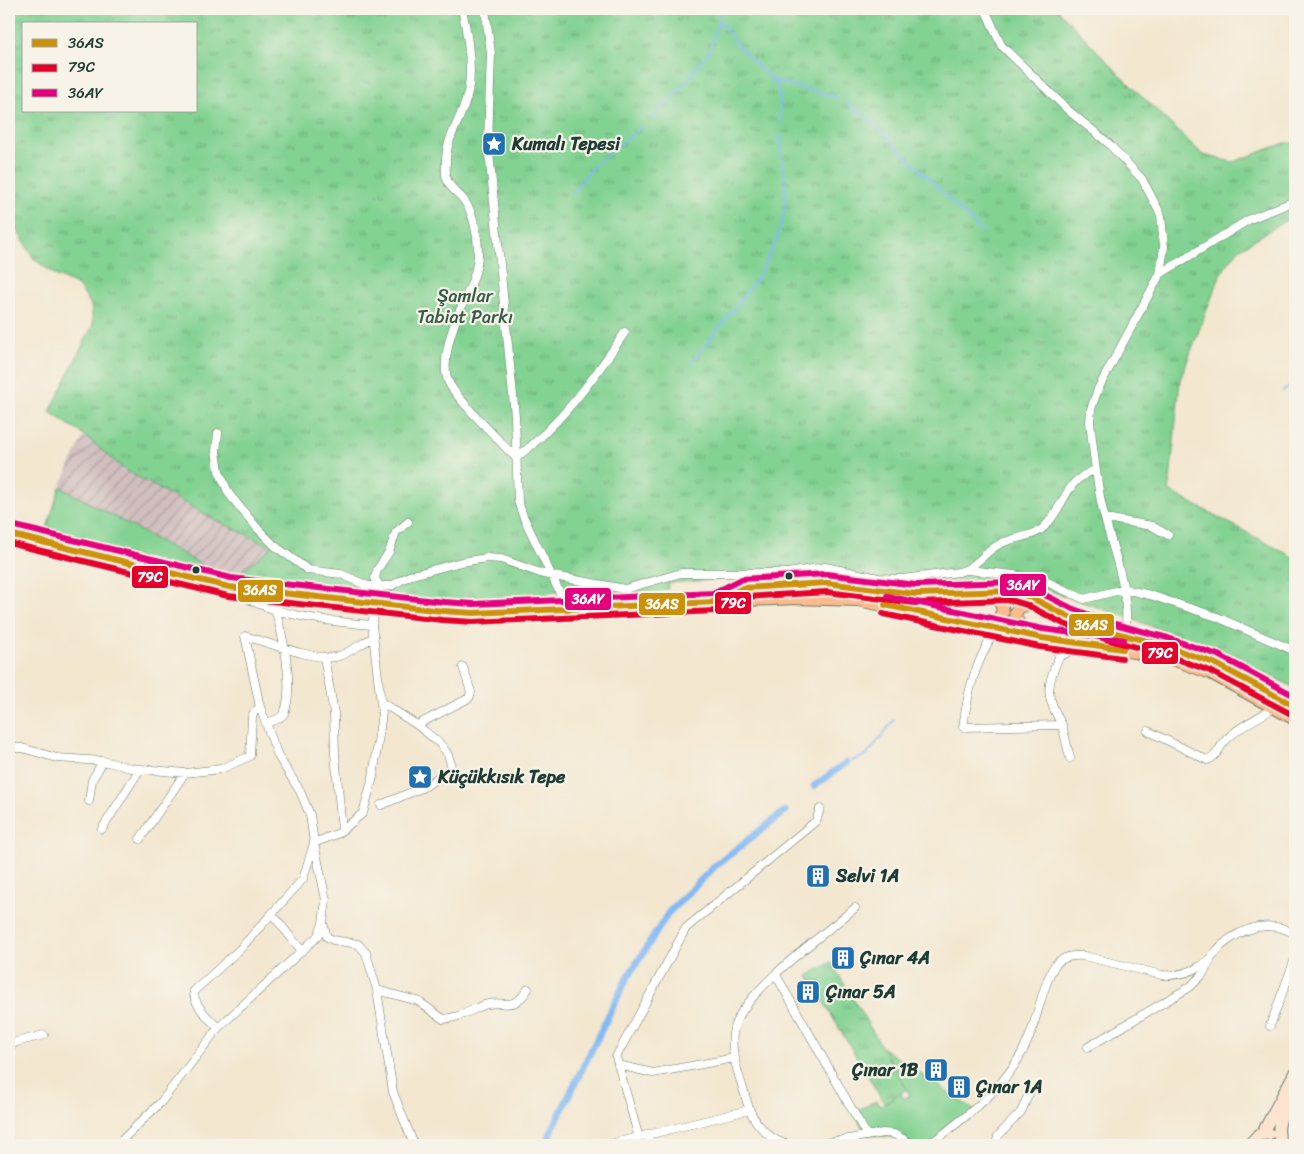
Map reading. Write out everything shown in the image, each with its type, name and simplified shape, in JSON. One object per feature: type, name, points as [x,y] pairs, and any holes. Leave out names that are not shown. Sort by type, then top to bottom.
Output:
[{"type":"main road","points":[[9,534],[229,587],[473,613],[796,598],[858,600],[1033,637],[1167,657],[1211,673],[1295,719]]},
{"type":"main road","points":[[716,602],[743,588],[827,584],[888,592],[1011,591],[1082,622],[1207,660],[1295,706]]},
{"type":"main road","points":[[978,626],[996,622],[1004,612],[1002,604],[995,596],[984,591]]},
{"type":"main road","points":[[1033,637],[1016,622],[1014,615],[1017,609],[1023,605],[1041,603]]},
{"type":"main road","points":[[1249,1145],[1260,1135],[1295,1072]]},
{"type":"main road","points":[[1281,1145],[1278,1129],[1279,1121],[1295,1092]]},
{"type":"main road","points":[[1260,1135],[1270,1134],[1281,1145]]},
{"type":"street","points":[[462,9],[469,52],[468,77],[465,105],[449,138],[446,178],[471,214],[478,254],[474,275],[456,319],[450,343],[446,365],[448,382],[516,458]]},
{"type":"street","points":[[485,9],[491,53],[488,142],[515,416],[518,501],[522,516],[551,575],[564,610]]},
{"type":"street","points":[[984,9],[1001,44],[1069,111],[1107,142],[1142,178],[1161,214],[1164,247],[1160,274],[1098,389],[1091,409],[1090,422],[1096,470],[1105,518],[1124,589],[1127,618],[1125,636]]},
{"type":"street","points":[[1160,274],[1250,219],[1295,200]]},
{"type":"street","points":[[516,458],[534,445],[555,422],[610,355],[625,332]]},
{"type":"street","points":[[218,432],[216,451],[219,471],[229,494],[242,512],[275,546],[308,570],[341,574],[368,586],[391,586],[409,576],[487,558],[501,559],[536,572],[625,589],[681,573],[787,573],[825,567],[879,578],[902,579],[968,570],[1014,575],[1047,582],[1084,599],[1124,589],[1150,595],[1217,617],[1295,651]]},
{"type":"street","points":[[968,570],[999,544],[1040,531],[1047,525],[1071,485],[1083,474],[1096,470]]},
{"type":"street","points":[[1105,518],[1152,526],[1168,535]]},
{"type":"street","points":[[379,586],[375,578],[377,570],[389,552],[396,532],[408,522]]},
{"type":"street","points":[[229,587],[245,598],[275,609],[349,624],[372,625]]},
{"type":"street","points":[[218,1028],[197,1003],[194,991],[240,949],[303,880],[314,843],[342,830],[363,813],[373,777],[382,713],[372,625],[376,603]]},
{"type":"street","points":[[266,723],[278,719],[285,712],[288,684],[286,649],[275,609]]},
{"type":"street","points":[[995,629],[976,667],[968,690],[963,727],[1062,725]]},
{"type":"street","points":[[374,636],[337,657],[324,657],[286,649],[245,636],[260,707],[278,756],[300,790],[310,815],[326,900],[324,923],[327,937],[333,940],[358,944],[366,953],[377,990],[393,1092],[414,1145]]},
{"type":"street","points":[[1054,640],[1059,656],[1054,668],[1048,698],[1062,725],[1070,758]]},
{"type":"street","points":[[1059,656],[1083,644]]},
{"type":"street","points":[[324,657],[334,713],[335,754],[342,830]]},
{"type":"street","points":[[417,725],[469,698],[472,692],[463,667]]},
{"type":"street","points":[[381,702],[417,725],[444,748],[451,760],[451,768],[426,786],[381,805]]},
{"type":"street","points":[[9,748],[22,748],[57,758],[103,761],[140,769],[184,773],[221,769],[250,756],[252,717],[254,712],[260,707]]},
{"type":"street","points":[[1148,731],[1206,760],[1212,759],[1225,741],[1274,708]]},
{"type":"street","points":[[89,801],[92,780],[103,761]]},
{"type":"street","points":[[102,828],[140,769]]},
{"type":"street","points":[[140,839],[184,773]]},
{"type":"street","points":[[640,1145],[616,1057],[686,928],[816,821],[820,809]]},
{"type":"street","points":[[791,1145],[778,1144],[768,1135],[749,1110],[735,1058],[734,1028],[751,996],[855,908]]},
{"type":"street","points":[[272,914],[302,951]]},
{"type":"street","points":[[117,1145],[161,1102],[218,1028],[318,936],[324,923]]},
{"type":"street","points":[[929,1145],[990,1095],[1013,1067],[1028,1040],[1052,968],[1063,959],[1074,955],[1084,956],[1162,975],[1175,976],[1192,970],[1212,957],[1232,938],[1262,925],[1276,926],[1295,934]]},
{"type":"street","points":[[1088,1046],[1190,987],[1202,975],[1212,957]]},
{"type":"street","points":[[1270,1026],[1295,959]]},
{"type":"street","points":[[776,975],[866,1134]]},
{"type":"street","points":[[377,990],[418,1001],[443,1019],[466,1014],[486,1004],[507,1005],[522,999],[528,989]]},
{"type":"street","points":[[9,1046],[16,1042],[44,1035]]},
{"type":"street","points":[[618,1065],[654,1072],[735,1058]]},
{"type":"street","points":[[996,1145],[998,1136],[1021,1112],[1030,1090]]},
{"type":"street","points":[[606,1145],[749,1110]]},
{"type":"street","points":[[648,1134],[650,1145]]},
{"type":"street","points":[[814,1145],[866,1134],[894,1134],[913,1145]]},
{"type":"shaded area","points":[[84,435],[125,470],[214,519],[272,547],[230,580],[60,487]]},
{"type":"green space","name":"Şamlar Tabiat Parkı","points":[[9,9],[1057,9],[1126,81],[1203,155],[1233,162],[1285,143],[1295,143],[1295,215],[1239,249],[1221,273],[1180,380],[1169,491],[1295,558],[1295,688],[1219,650],[1026,582],[902,583],[864,581],[826,573],[668,583],[667,598],[577,603],[567,591],[552,591],[540,604],[501,605],[424,602],[230,580],[272,547],[214,519],[125,470],[84,435],[50,412],[93,324],[91,305],[78,286],[55,275],[34,259],[9,216]]},
{"type":"green space","points":[[60,487],[230,580],[45,534]]},
{"type":"green space","points":[[831,962],[907,1089],[884,1103],[808,976]]},
{"type":"green space","points":[[883,1048],[974,1110],[929,1145],[913,1145],[904,1138],[866,1134],[854,1112],[876,1101],[880,1106],[901,1093],[904,1099],[910,1095]]},
{"type":"waterway","points":[[717,9],[719,20],[738,46],[777,85],[780,97],[781,124]]},
{"type":"waterway","points":[[652,118],[676,94],[709,52],[719,21]]},
{"type":"waterway","points":[[773,80],[838,98]]},
{"type":"waterway","points":[[847,103],[870,120],[982,232]]},
{"type":"waterway","points":[[573,192],[594,166],[642,126]]},
{"type":"waterway","points":[[691,363],[749,289],[773,248],[781,226],[785,203],[781,135]]},
{"type":"waterway","points":[[1283,391],[1295,384]]},
{"type":"waterway","points":[[846,763],[867,755],[894,720]]},
{"type":"waterway","points":[[814,786],[846,763]]},
{"type":"waterway","points":[[547,1145],[551,1132],[626,980],[669,912],[715,866],[785,811]]},
{"type":"transit line","name":"36AY","points":[[11,525],[231,578],[473,604],[714,593],[742,579],[826,574],[916,585],[1013,582],[1033,589],[1071,608],[1111,623],[1168,638],[1218,655],[1295,696]]},
{"type":"transit line","name":"36AS","points":[[9,534],[229,587],[473,613],[716,602],[743,588],[827,583],[916,594],[1011,591],[1030,597],[1067,616],[1108,631],[1166,646],[1214,663],[1295,706]]},
{"type":"transit line","name":"79C","points":[[9,543],[228,596],[473,622],[716,611],[745,597],[827,592],[915,603],[1010,600],[1027,605],[1064,624],[1105,639],[1163,654],[1210,671],[1291,714]]},
{"type":"transit line","name":"36AY","points":[[887,596],[1043,629],[1124,640]]},
{"type":"transit line","name":"36AS","points":[[885,605],[1042,638],[1123,649]]},
{"type":"transit line","name":"79C","points":[[883,614],[1040,647],[1122,658]]},
{"type":"place","name":"Kumalı Tepesi","points":[[494,144]]},
{"type":"place","name":"Küçükkısık Tepe","points":[[420,777]]},
{"type":"place","name":"Selvi 1A","points":[[818,876]]},
{"type":"place","name":"Çınar 4A","points":[[843,958]]},
{"type":"place","name":"Çınar 5A","points":[[808,992]]},
{"type":"place","name":"Çınar 1B","points":[[936,1070]]},
{"type":"place","name":"Çınar 1A","points":[[959,1087]]}]
